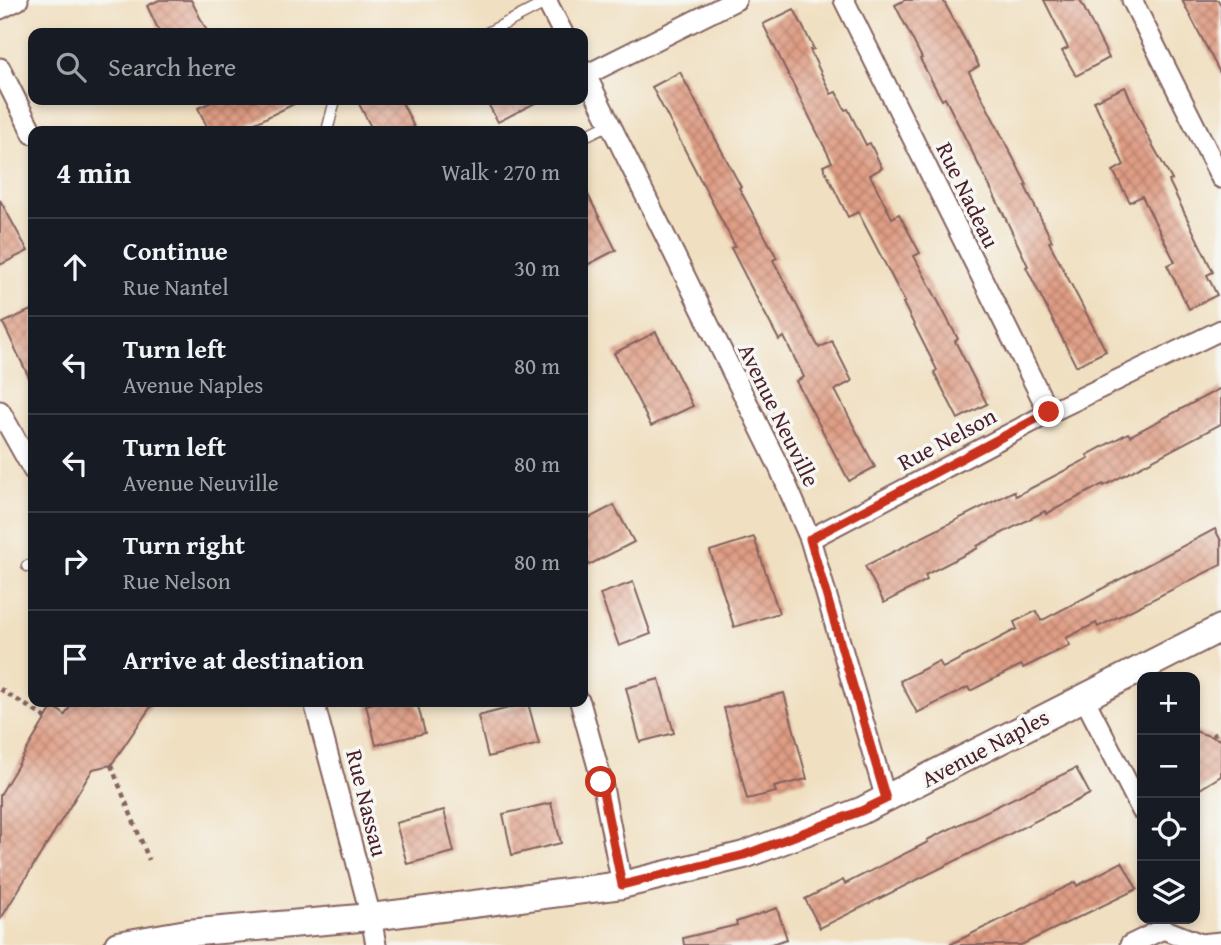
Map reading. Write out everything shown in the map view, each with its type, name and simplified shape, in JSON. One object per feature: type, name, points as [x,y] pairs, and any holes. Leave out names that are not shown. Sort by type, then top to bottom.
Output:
[{"type":"street","points":[[0,9],[18,0]]},
{"type":"street","points":[[588,70],[736,0]]},
{"type":"street","name":"Rue Nadeau","points":[[844,0],[1049,412]]},
{"type":"street","points":[[1132,0],[1221,178]]},
{"type":"street","points":[[546,1],[561,28]]},
{"type":"street","points":[[0,68],[29,126]]},
{"type":"street","name":"Avenue Neuville","points":[[588,80],[778,465],[810,539],[886,799]]},
{"type":"street","name":"Rue Nelson","points":[[810,539],[1049,412],[1221,330]]},
{"type":"street","points":[[0,411],[28,461]]},
{"type":"street","name":"Avenue Naples","points":[[118,945],[218,929],[371,917],[622,885],[744,855],[861,811],[1221,628]]},
{"type":"street","points":[[1083,696],[1137,801]]},
{"type":"street","name":"Rue Nassau","points":[[315,707],[371,917]]},
{"type":"street","points":[[581,707],[601,782],[622,885]]},
{"type":"street","points":[[371,917],[376,945]]},
{"type":"street","points":[[1130,945],[1168,924],[1201,944],[1221,942]]},
{"type":"lane","points":[[496,28],[546,1]]},
{"type":"lane","points":[[328,126],[334,105]]},
{"type":"lane","points":[[588,135],[610,124]]},
{"type":"path","points":[[0,690],[46,718]]},
{"type":"path","points":[[1212,736],[1221,730]]},
{"type":"path","points":[[111,765],[149,860]]},
{"type":"building","points":[[159,0],[191,0],[205,28],[158,28],[147,6]]},
{"type":"building","points":[[905,0],[943,0],[979,66],[969,72],[1027,185],[1025,186],[1052,241],[1049,242],[1106,351],[1076,366],[945,98],[942,100],[920,59],[922,58],[895,5]]},
{"type":"building","points":[[1044,0],[1080,0],[1109,58],[1076,76],[1062,51],[1068,48]]},
{"type":"building","points":[[1182,0],[1218,0],[1221,6],[1221,75]]},
{"type":"building","points":[[794,9],[814,49],[810,50],[831,94],[836,92],[866,145],[870,143],[882,168],[870,175],[892,218],[899,214],[920,253],[914,256],[958,339],[955,341],[987,404],[958,419],[934,372],[937,370],[903,303],[905,302],[858,212],[848,217],[823,166],[832,162],[763,24]]},
{"type":"building","points":[[680,72],[777,258],[773,260],[819,348],[832,341],[852,381],[835,390],[875,467],[849,481],[796,381],[804,377],[784,337],[779,340],[753,291],[731,248],[735,246],[652,87]]},
{"type":"building","points":[[1125,87],[1172,180],[1169,181],[1213,272],[1207,275],[1217,295],[1189,309],[1167,265],[1175,262],[1142,196],[1130,202],[1113,171],[1124,165],[1094,101]]},
{"type":"building","points":[[205,105],[292,105],[249,126],[207,126],[198,108]]},
{"type":"building","points":[[360,105],[403,105],[414,126],[370,126]]},
{"type":"building","points":[[489,105],[531,105],[498,122]]},
{"type":"building","points":[[588,195],[616,250],[588,264]]},
{"type":"building","points":[[0,200],[28,251],[0,265]]},
{"type":"building","points":[[28,311],[28,376],[3,323]]},
{"type":"building","points":[[656,332],[693,406],[651,426],[614,353]]},
{"type":"building","points":[[1221,388],[1221,424],[1104,486],[1103,484],[1046,514],[1045,511],[977,546],[978,548],[925,575],[927,580],[884,603],[865,566],[1014,491],[1016,496],[1089,458],[1087,455],[1128,433],[1130,436]]},
{"type":"building","points":[[614,505],[634,542],[589,565],[588,518]]},
{"type":"building","points":[[1215,529],[1221,541],[1221,565],[1098,627],[1096,623],[1066,638],[1070,645],[1023,668],[1021,665],[970,691],[968,687],[917,713],[900,681],[939,661],[943,668],[1017,629],[1014,622],[1036,611],[1041,621]]},
{"type":"building","points":[[754,537],[779,613],[734,627],[710,551]]},
{"type":"building","points":[[633,582],[651,634],[619,646],[600,594]]},
{"type":"building","points":[[659,679],[674,733],[640,742],[626,688]]},
{"type":"building","points":[[784,693],[807,779],[774,787],[776,792],[747,799],[724,708]]},
{"type":"building","points":[[52,707],[65,715],[70,707],[151,707],[111,765],[93,769],[0,920],[0,795]]},
{"type":"building","points":[[366,707],[418,707],[425,733],[376,745]]},
{"type":"building","points":[[513,707],[529,707],[539,744],[488,757],[478,716]]},
{"type":"building","points":[[1200,733],[1221,740],[1221,776],[1200,789]]},
{"type":"building","points":[[1076,768],[1090,794],[820,928],[805,899],[843,880],[845,884],[928,842],[927,840]]},
{"type":"building","points":[[551,803],[561,843],[512,855],[503,814]]},
{"type":"building","points":[[444,810],[454,852],[407,864],[396,823]]},
{"type":"building","points":[[1122,862],[1137,889],[1021,945],[949,945],[1076,882],[1077,886]]},
{"type":"building","points":[[777,908],[787,939],[768,945],[684,945],[683,938],[737,925],[736,922]]},
{"type":"route","points":[[601,782],[622,885],[744,855],[886,799],[810,539],[1049,412]]}]
